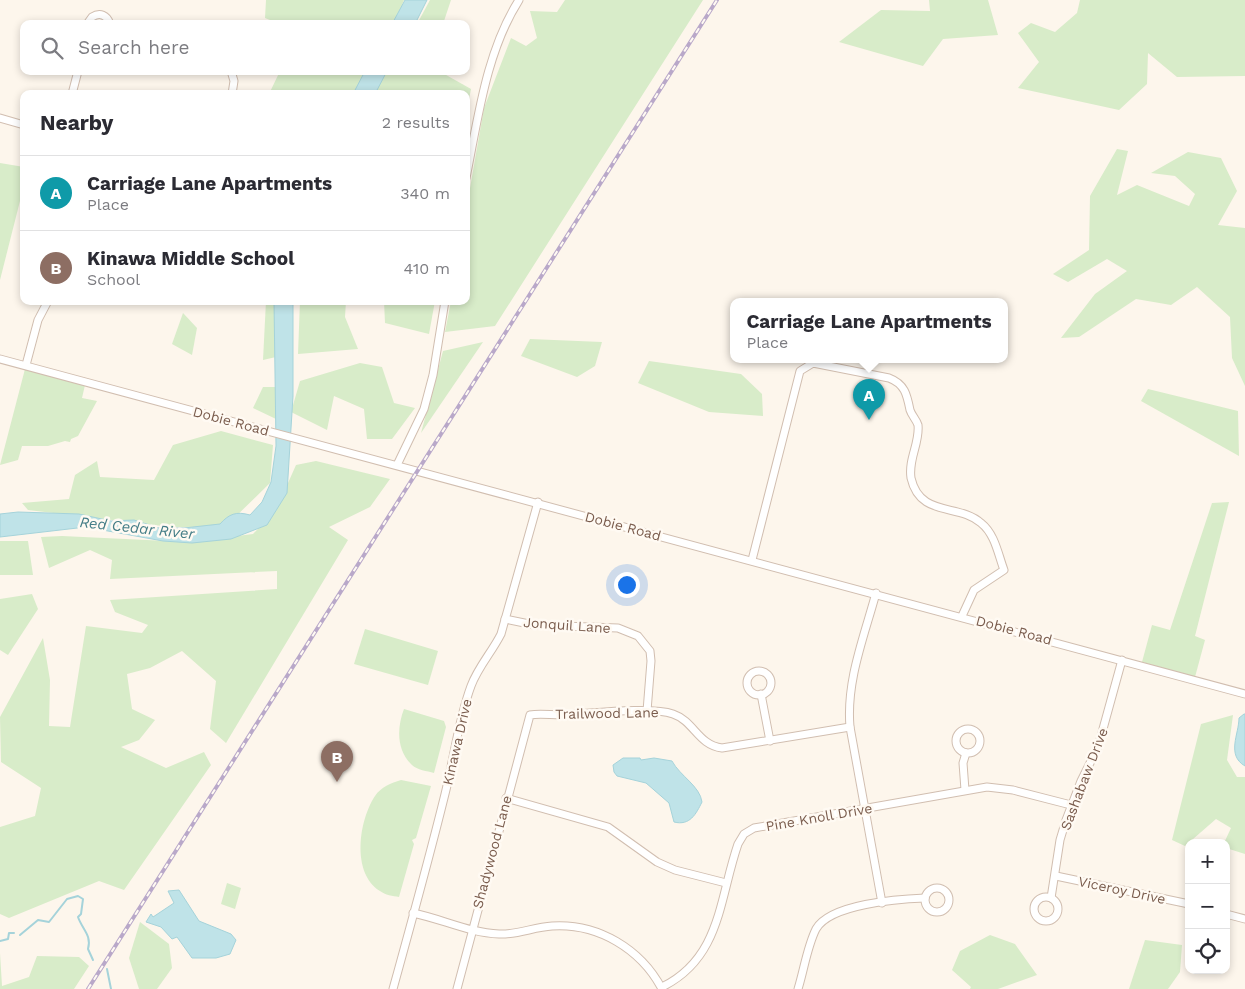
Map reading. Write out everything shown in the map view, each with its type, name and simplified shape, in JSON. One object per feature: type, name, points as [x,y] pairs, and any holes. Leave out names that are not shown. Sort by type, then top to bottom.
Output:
[{"type":"street","points":[[470,160],[495,50],[508,16],[519,0]]},
{"type":"street","points":[[90,20],[100,14],[106,16],[108,20]]},
{"type":"street","points":[[73,90],[77,75]]},
{"type":"street","points":[[232,75],[234,81],[233,90]]},
{"type":"street","points":[[0,118],[20,124]]},
{"type":"street","points":[[26,365],[39,316],[46,305]]},
{"type":"street","points":[[397,466],[424,409],[436,359],[444,305]]},
{"type":"street","name":"Dobie Road","points":[[0,358],[962,616],[1245,694]]},
{"type":"street","points":[[752,560],[800,371],[813,363],[889,378],[898,382],[907,393],[911,413],[918,425],[910,468],[916,490],[932,506],[974,518],[983,524],[992,537],[1004,570],[974,590],[962,616]]},
{"type":"street","name":"Kinawa Drive","points":[[393,989],[446,793],[454,749],[470,688],[475,674],[494,648],[505,619],[538,502]]},
{"type":"street","points":[[876,593],[854,674],[849,705],[850,727],[882,903]]},
{"type":"street","name":"Jonquil Lane","points":[[505,619],[534,625],[618,628],[638,636],[650,651],[647,711]]},
{"type":"street","name":"Sashabaw Drive","points":[[1051,898],[1056,876],[1060,840],[1071,805],[1098,747],[1122,660]]},
{"type":"street","points":[[761,694],[770,741]]},
{"type":"street","name":"Trailwood Lane","points":[[530,715],[666,712],[680,717],[704,742],[722,748],[850,727]]},
{"type":"street","name":"Shadywood Lane","points":[[457,989],[506,798],[530,715]]},
{"type":"street","points":[[966,753],[963,763],[966,790]]},
{"type":"street","name":"Pine Knoll Drive","points":[[662,988],[680,977],[701,955],[711,938],[738,844],[744,834],[754,828],[966,790],[999,787],[1071,805]]},
{"type":"street","points":[[506,798],[608,827],[657,862],[675,870],[726,883]]},
{"type":"street","name":"Viceroy Drive","points":[[1056,876],[1185,903]]},
{"type":"street","points":[[798,989],[810,944],[816,930],[824,919],[843,910],[925,898]]},
{"type":"street","points":[[413,913],[471,930],[500,934],[565,925],[594,931],[615,940],[635,955],[662,988]]},
{"type":"street","points":[[1230,915],[1245,919]]},
{"type":"green space","points":[[266,0],[404,0],[402,5],[406,20],[270,20],[265,18]]},
{"type":"green space","points":[[430,0],[451,0],[444,20],[419,20]]},
{"type":"green space","points":[[565,0],[703,0],[495,326],[445,332],[450,305],[470,305],[470,188],[484,108],[511,38],[526,46],[537,38],[530,11],[557,12]]},
{"type":"green space","points":[[929,0],[988,0],[998,35],[943,39],[923,66],[839,42],[881,10],[930,11]]},
{"type":"green space","points":[[1080,0],[1245,0],[1245,76],[1177,77],[1148,53],[1147,84],[1119,110],[1018,88],[1039,62],[1018,33],[1031,23],[1055,32],[1077,13]]},
{"type":"green space","points":[[278,75],[446,75],[471,89],[470,94],[470,90],[271,90]]},
{"type":"green space","points":[[1117,149],[1128,151],[1117,195],[1137,185],[1189,206],[1195,194],[1175,176],[1151,173],[1188,152],[1221,158],[1237,191],[1218,225],[1245,228],[1245,386],[1232,358],[1230,317],[1197,287],[1171,305],[1136,299],[1079,337],[1061,338],[1095,294],[1127,271],[1107,259],[1068,282],[1053,274],[1089,250],[1090,196]]},
{"type":"green space","points":[[0,163],[20,166],[20,201],[0,280]]},
{"type":"green space","points":[[266,305],[276,305],[276,357],[263,360]]},
{"type":"green space","points":[[300,305],[346,305],[345,317],[358,349],[298,354]]},
{"type":"green space","points":[[384,305],[434,305],[429,334],[385,323]]},
{"type":"green space","points":[[183,313],[197,328],[192,355],[172,344]]},
{"type":"green space","points":[[530,339],[602,342],[595,366],[577,377],[521,356]]},
{"type":"green space","points":[[483,342],[421,433],[443,351]]},
{"type":"green space","points":[[649,361],[741,374],[762,394],[763,416],[709,412],[638,383]]},
{"type":"green space","points":[[360,363],[382,367],[394,403],[415,408],[392,439],[367,439],[364,409],[334,396],[327,430],[291,412],[300,381]]},
{"type":"green space","points":[[25,369],[85,385],[82,398],[97,401],[78,436],[71,439],[70,442],[65,441],[48,446],[22,446],[18,460],[0,465]]},
{"type":"green space","points":[[263,387],[277,387],[276,419],[253,408]]},
{"type":"green space","points":[[1148,389],[1238,411],[1239,456],[1141,401]]},
{"type":"green space","points":[[221,431],[273,445],[270,483],[225,527],[171,527],[28,510],[22,503],[69,499],[75,475],[97,461],[100,477],[154,480],[173,445]]},
{"type":"green space","points":[[316,461],[390,479],[370,507],[329,527],[348,540],[226,743],[210,729],[216,681],[182,651],[150,668],[127,674],[132,709],[155,720],[139,740],[121,747],[166,768],[204,752],[211,765],[124,890],[99,881],[9,918],[0,914],[0,827],[35,816],[41,788],[1,762],[0,717],[43,638],[50,680],[49,726],[70,727],[86,626],[142,633],[148,625],[115,612],[110,600],[277,589],[277,571],[110,579],[112,560],[90,550],[49,568],[41,537],[62,536],[189,542],[253,534],[276,510],[296,465]]},
{"type":"green space","points":[[1229,502],[1195,636],[1205,640],[1195,677],[1142,662],[1152,625],[1170,630],[1212,503]]},
{"type":"green space","points":[[0,541],[28,541],[33,575],[0,575]]},
{"type":"green space","points":[[32,594],[38,609],[8,655],[0,650],[0,599]]},
{"type":"green space","points":[[365,629],[438,651],[428,685],[354,664]]},
{"type":"green space","points":[[404,709],[444,721],[446,727],[434,773],[414,767],[403,752],[399,731]]},
{"type":"green space","points":[[1233,715],[1227,760],[1237,777],[1245,777],[1245,854],[1230,849],[1230,839],[1226,839],[1231,828],[1216,819],[1193,839],[1185,839],[1185,846],[1172,840],[1201,724]]},
{"type":"green space","points":[[401,780],[431,786],[416,838],[412,840],[414,844],[399,897],[382,892],[371,883],[361,859],[361,846],[365,818],[375,796],[380,790]]},
{"type":"green space","points":[[227,883],[241,888],[235,909],[221,904]]},
{"type":"green space","points":[[140,922],[169,944],[172,968],[157,989],[139,989],[129,958]]},
{"type":"green space","points":[[990,935],[1015,944],[1037,975],[998,989],[970,989],[971,987],[952,970],[960,951]]},
{"type":"green space","points":[[1145,940],[1182,945],[1180,972],[1168,989],[1129,989]]},
{"type":"green space","points":[[0,953],[2,986],[29,977],[37,956],[79,957],[89,966],[74,989],[0,989]]},
{"type":"water","points":[[405,0],[427,0],[417,20],[394,20]]},
{"type":"water","points":[[363,75],[385,75],[377,90],[355,90]]},
{"type":"water","name":"Red Cedar River","points":[[274,305],[293,305],[293,396],[287,493],[267,525],[231,539],[192,543],[163,541],[86,527],[0,537],[0,514],[18,512],[79,514],[111,521],[134,520],[159,528],[184,528],[220,524],[233,514],[250,515],[262,502],[271,482],[276,446]]},
{"type":"water","points":[[1244,714],[1245,766],[1239,761],[1235,750],[1239,718]]},
{"type":"water","points":[[623,758],[640,758],[641,760],[654,758],[672,761],[698,791],[702,802],[695,815],[688,821],[674,822],[669,803],[646,783],[617,776],[613,765]]},
{"type":"water","points":[[179,890],[199,921],[231,934],[236,940],[230,954],[216,958],[192,958],[177,937],[172,939],[161,927],[146,922],[151,914],[153,917],[174,903],[168,891]]},
{"type":"waterway","points":[[20,935],[38,920],[49,922],[67,899],[78,896],[83,899],[81,914],[78,917],[88,936],[88,949],[93,960]]},
{"type":"waterway","points":[[0,941],[8,939],[9,933],[14,933]]},
{"type":"waterway","points":[[107,969],[111,989]]},
{"type":"railway","points":[[88,989],[717,0]]},
{"type":"place","name":"Carriage Lane Apartments","points":[[869,420]]},
{"type":"place","name":"Kinawa Middle School","points":[[337,782]]}]
